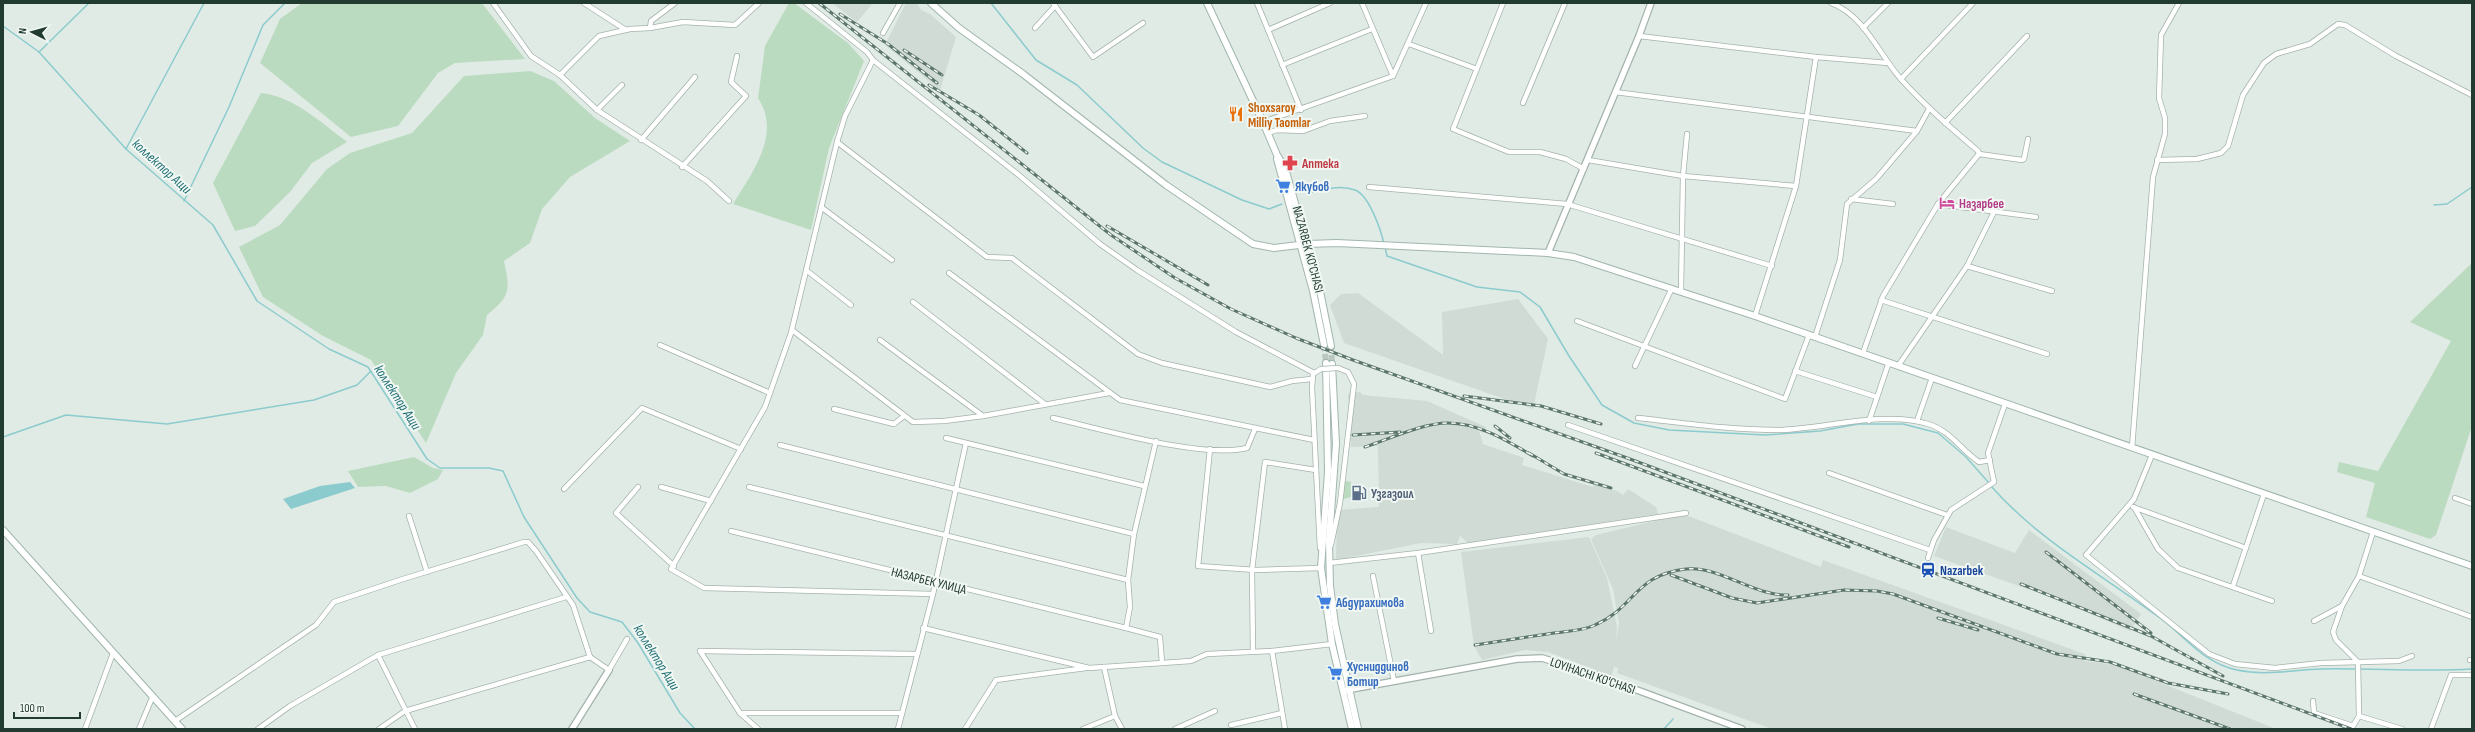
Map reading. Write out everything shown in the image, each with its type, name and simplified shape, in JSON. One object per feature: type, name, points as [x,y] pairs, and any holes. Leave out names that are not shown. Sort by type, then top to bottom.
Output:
[{"type":"main road","points":[[931,3],[959,28],[1023,74],[1166,185],[1241,237],[1265,247],[1304,244],[1378,244],[1548,253],[1600,264],[1681,290],[1889,362],[2005,404],[2472,566]]},
{"type":"main road","name":"NAZARBEK KO'CHASI","points":[[1207,3],[1268,133],[1276,155],[1285,168],[1304,244],[1324,344]]},
{"type":"main road","name":"NAZARBEK KO'CHASI","points":[[1304,244],[1327,317],[1331,346]]},
{"type":"main road","points":[[1332,365],[1336,444],[1328,555],[1332,607],[1347,690],[1352,729]]},
{"type":"main road","points":[[1332,365],[1328,472],[1321,568],[1332,644],[1358,729]]},
{"type":"main road","points":[[3,530],[152,698],[182,729]]},
{"type":"street","points":[[493,3],[531,56],[560,75],[597,110],[707,182],[729,201]]},
{"type":"street","points":[[584,3],[626,30]]},
{"type":"street","points":[[650,28],[651,21],[674,3]]},
{"type":"street","points":[[560,75],[599,36],[626,30],[650,28],[683,22],[735,25],[759,3]]},
{"type":"street","points":[[806,3],[867,52],[873,60],[1020,176],[1100,244],[1136,270],[1236,332],[1314,373]]},
{"type":"street","points":[[883,33],[900,3]]},
{"type":"street","points":[[1256,3],[1301,110]]},
{"type":"street","points":[[1268,30],[1330,3]]},
{"type":"street","points":[[1362,3],[1393,76]]},
{"type":"street","points":[[1263,122],[1301,110],[1393,76],[1409,44],[1426,3]]},
{"type":"street","points":[[1503,3],[1453,130],[1509,152],[1540,152],[1566,159],[1584,169]]},
{"type":"street","points":[[1524,102],[1565,3]]},
{"type":"street","points":[[1548,253],[1567,204],[1588,160],[1651,3]]},
{"type":"street","points":[[1831,3],[1852,15],[1901,79],[1929,109],[1978,151],[1979,154],[2022,160],[2024,159],[2028,139]]},
{"type":"street","points":[[1863,28],[1888,3]]},
{"type":"street","points":[[1901,79],[1973,3]]},
{"type":"street","points":[[2132,448],[2153,177],[2165,134],[2165,118],[2159,98],[2161,35],[2179,3]]},
{"type":"street","points":[[1035,28],[1054,5],[1093,57],[1143,23]]},
{"type":"street","points":[[2157,160],[2197,159],[2221,153],[2228,146],[2243,95],[2264,63],[2276,54],[2310,44],[2338,24],[2345,25],[2396,56],[2472,94]]},
{"type":"street","points":[[1282,65],[1372,29]]},
{"type":"street","points":[[1639,36],[1816,57],[1888,63]]},
{"type":"street","points":[[1945,123],[2027,36]]},
{"type":"street","points":[[1409,44],[1477,69]]},
{"type":"street","points":[[682,167],[746,96],[731,82],[736,56]]},
{"type":"street","points":[[1755,316],[1796,186],[1816,57]]},
{"type":"street","points":[[873,60],[845,116],[837,142],[792,330],[765,407],[671,569],[704,588],[933,594]]},
{"type":"street","points":[[641,140],[695,77]]},
{"type":"street","points":[[597,110],[622,85]]},
{"type":"street","points":[[1615,92],[1917,131]]},
{"type":"street","points":[[1577,321],[1785,399],[1795,370],[1812,336],[1840,260],[1847,204],[1876,179],[1917,131],[1929,109]]},
{"type":"street","points":[[1268,133],[1277,130],[1303,131],[1330,121],[1365,116]]},
{"type":"street","points":[[1681,290],[1683,176],[1687,134]]},
{"type":"street","points":[[837,142],[987,257],[1012,258],[1138,354],[1162,363],[1270,387],[1292,381],[1312,379]]},
{"type":"street","points":[[1862,353],[1881,300],[1938,204],[1979,154]]},
{"type":"street","points":[[1588,160],[1683,176],[1796,186]]},
{"type":"street","points":[[1369,187],[1567,204],[1772,266]]},
{"type":"street","points":[[1852,199],[1893,204]]},
{"type":"street","points":[[1938,204],[2036,217]]},
{"type":"street","points":[[821,207],[892,260]]},
{"type":"street","points":[[1898,366],[1967,266],[1994,212]]},
{"type":"street","points":[[1967,266],[2052,291]]},
{"type":"street","points":[[806,270],[851,306]]},
{"type":"street","points":[[949,273],[1120,400],[1314,440]]},
{"type":"street","points":[[1635,366],[1672,288]]},
{"type":"street","points":[[1881,300],[2047,354]]},
{"type":"street","points":[[913,302],[1045,404]]},
{"type":"street","points":[[792,330],[913,422],[944,421],[983,416],[1109,393]]},
{"type":"street","points":[[880,340],[983,416]]},
{"type":"street","points":[[660,345],[770,393]]},
{"type":"street","points":[[1869,421],[1889,362]]},
{"type":"street","points":[[1321,555],[1312,379],[1314,373],[1332,365],[1348,372],[1353,378],[1354,384],[1340,503],[1328,555]]},
{"type":"street","points":[[1795,370],[1876,397]]},
{"type":"street","points":[[1917,421],[1932,378]]},
{"type":"street","points":[[1928,558],[1930,550],[1947,515],[1951,510],[1994,482],[1988,453],[2005,404]]},
{"type":"street","points":[[564,489],[642,408],[741,449]]},
{"type":"street","points":[[834,409],[894,424],[904,416]]},
{"type":"street","points":[[1053,418],[1156,441],[1231,452],[1247,448],[1255,429]]},
{"type":"street","points":[[1638,418],[1735,428],[1778,430],[1905,418],[1950,434],[1979,462],[1990,460]]},
{"type":"street","points":[[1568,424],[1930,550]]},
{"type":"street","points":[[946,438],[1144,486]]},
{"type":"street","points":[[1126,628],[1130,607],[1128,580],[1134,534],[1144,486],[1156,441]]},
{"type":"street","points":[[898,729],[933,594],[934,581],[966,443]]},
{"type":"street","points":[[780,445],[1134,534]]},
{"type":"street","points":[[1210,450],[1198,566],[1252,570],[1321,568]]},
{"type":"street","points":[[2152,455],[2134,499],[2086,555],[2209,654],[2235,664],[2276,668],[2321,663],[2358,664],[2399,661],[2412,656]]},
{"type":"street","points":[[1253,652],[1252,570],[1265,462],[1316,470]]},
{"type":"street","points":[[1829,473],[1947,515]]},
{"type":"street","points":[[638,487],[616,514],[674,566]]},
{"type":"street","points":[[661,487],[711,501]]},
{"type":"street","points":[[749,487],[1128,580]]},
{"type":"street","points":[[2233,586],[2264,494]]},
{"type":"street","points":[[2455,498],[2472,504]]},
{"type":"street","points":[[2128,505],[2246,548]]},
{"type":"street","points":[[2134,507],[2158,548],[2178,568],[2233,586],[2272,601]]},
{"type":"street","points":[[1329,564],[1418,553],[1686,513]]},
{"type":"street","points":[[409,516],[427,572]]},
{"type":"street","name":"НАЗАРБЕК УЛИЦА","points":[[731,531],[1160,637],[1162,663]]},
{"type":"street","points":[[2313,700],[2314,713],[2353,726],[2359,716],[2358,664],[2336,640],[2333,632],[2342,606],[2359,576],[2373,532]]},
{"type":"street","points":[[175,721],[316,625],[334,602],[528,542],[536,551],[566,597],[573,605],[590,657],[609,670]]},
{"type":"street","points":[[1418,553],[1431,631]]},
{"type":"street","points":[[1373,576],[1394,681]]},
{"type":"street","points":[[2359,576],[2472,617]]},
{"type":"street","points":[[258,729],[290,706],[378,655],[566,597]]},
{"type":"street","points":[[2314,620],[2342,606]]},
{"type":"street","points":[[924,628],[1089,668]]},
{"type":"street","points":[[571,729],[627,640]]},
{"type":"street","points":[[965,729],[996,680],[1104,666],[1191,661],[1207,654],[1272,651],[1332,644]]},
{"type":"street","points":[[758,729],[740,713],[700,651],[917,654]]},
{"type":"street","points":[[1272,651],[1285,729]]},
{"type":"street","points":[[85,729],[113,653]]},
{"type":"street","points":[[378,655],[415,729]]},
{"type":"street","points":[[378,729],[405,711],[590,657]]},
{"type":"street","name":"LOYIHACHI KO'CHASI","points":[[1347,690],[1517,660],[1542,658],[1594,674],[1742,729]]},
{"type":"street","points":[[1104,666],[1115,716],[1122,729]]},
{"type":"street","points":[[2431,729],[2452,674],[2472,675]]},
{"type":"street","points":[[139,729],[152,698]]},
{"type":"street","points":[[1175,729],[1215,711]]},
{"type":"street","points":[[740,713],[902,713]]},
{"type":"street","points":[[1231,725],[1282,713]]},
{"type":"street","points":[[1083,729],[1115,716]]},
{"type":"street","points":[[2359,716],[2402,729]]},
{"type":"shaded area","points":[[832,3],[873,3],[857,22]]},
{"type":"shaded area","points":[[906,3],[917,3],[921,10],[930,14],[956,37],[940,90],[885,45]]},
{"type":"shaded area","points":[[1358,293],[1443,355],[1442,312],[1518,299],[1548,339],[1533,409],[1344,343],[1330,305],[1341,294]]},
{"type":"shaded area","points":[[1360,392],[1363,395],[1427,401],[1486,427],[1484,433],[1479,431],[1483,444],[1524,458],[1522,465],[1593,487],[1594,485],[1617,491],[1623,495],[1628,489],[1656,507],[1658,514],[1468,543],[1460,536],[1457,544],[1421,543],[1336,560],[1337,510],[1379,507],[1378,446],[1351,447],[1348,393]]},
{"type":"shaded area","points":[[1683,514],[1821,567],[1823,560],[2085,654],[2084,661],[2116,665],[2276,729],[1772,729],[1617,673],[1618,668],[1614,667],[1612,676],[1548,652],[1525,650],[1482,660],[1474,646],[1461,552],[1589,537],[1607,578],[1617,627],[1616,641],[1619,623],[1613,589],[1591,539],[1596,535]]},
{"type":"shaded area","points":[[1946,527],[2015,553],[2029,530],[2141,614],[2130,631],[2059,600],[1934,556]]},
{"type":"green space","points":[[302,3],[482,3],[525,59],[455,63],[438,73],[398,126],[351,137],[260,63],[280,19]]},
{"type":"green space","points":[[789,3],[794,3],[848,43],[864,61],[829,148],[811,230],[733,204],[756,166],[766,139],[767,125],[765,112],[758,98],[765,46]]},
{"type":"green space","points":[[530,71],[554,81],[595,118],[630,141],[570,177],[542,209],[530,243],[504,261],[508,285],[505,297],[487,315],[483,335],[456,373],[426,443],[371,360],[323,336],[263,297],[239,247],[280,225],[327,169],[350,153],[412,133],[464,76]]},
{"type":"green space","points":[[261,93],[273,95],[296,105],[347,142],[312,163],[290,192],[255,226],[235,231],[213,183]]},
{"type":"green space","points":[[2472,263],[2472,426],[2436,535],[2430,539],[2366,517],[2375,483],[2337,472],[2339,462],[2378,471],[2451,341],[2410,322]]},
{"type":"green space","points":[[414,457],[433,468],[443,470],[438,479],[410,493],[386,486],[358,487],[348,471]]},
{"type":"green space","points":[[1341,480],[1351,482],[1351,497],[1339,500]]},
{"type":"water","points":[[350,482],[355,488],[291,509],[283,499],[320,486]]},
{"type":"waterway","points":[[39,52],[89,3]]},
{"type":"waterway","points":[[126,149],[204,3]]},
{"type":"waterway","points":[[184,201],[229,107],[263,25],[285,3]]},
{"type":"waterway","points":[[991,3],[1036,60],[1077,85],[1143,148],[1162,162],[1242,200],[1269,209],[1282,204]]},
{"type":"waterway","name":"коллектор Ащи","points":[[3,26],[39,52],[126,149],[213,225],[257,301],[329,349],[368,367],[427,459],[440,468],[489,468],[503,471],[524,517],[577,598],[590,612],[622,622],[638,643],[680,713],[695,729]]},
{"type":"waterway","points":[[2434,205],[2447,204],[2472,187]]},
{"type":"waterway","points":[[1309,193],[1332,188],[1349,188],[1360,193],[1374,214],[1384,244]]},
{"type":"waterway","points":[[1385,247],[1387,256],[1477,287],[1520,292],[1540,307],[1569,356],[1602,405],[1634,423],[1669,430],[1765,435],[1820,431],[1858,424],[1903,424],[1938,433],[1966,457],[1989,483]]},
{"type":"waterway","points":[[3,437],[66,415],[167,424],[314,400],[357,385],[371,371]]},
{"type":"waterway","points":[[1991,486],[2029,524],[2072,556],[2139,602],[2214,662],[2225,667],[2258,673],[2321,669],[2472,669]]},
{"type":"waterway","points":[[1664,729],[1673,719]]},
{"type":"tunnel","points":[[1324,345],[1326,363]]},
{"type":"tunnel","points":[[1331,346],[1332,364]]},
{"type":"railway","points":[[819,3],[1111,235],[1175,278],[1231,309],[1296,338],[1353,360],[1630,459],[2351,729]]},
{"type":"railway","points":[[840,14],[888,44],[937,83]]},
{"type":"railway","points":[[904,50],[942,75]]},
{"type":"railway","points":[[929,85],[979,115],[1027,153]]},
{"type":"railway","points":[[1107,226],[1208,285]]},
{"type":"railway","points":[[1464,396],[1541,406],[1601,424]]},
{"type":"railway","points":[[1365,447],[1417,428],[1448,423],[1482,429],[1533,456]]},
{"type":"railway","points":[[1495,426],[1510,438]]},
{"type":"railway","points":[[1353,435],[1400,432]]},
{"type":"railway","points":[[1529,453],[1564,474],[1611,488]]},
{"type":"railway","points":[[1596,453],[1849,547]]},
{"type":"railway","points":[[2046,552],[2151,633]]},
{"type":"railway","points":[[1475,645],[1590,627],[1608,618],[1619,610],[1636,593],[1655,578],[1669,572],[1686,569],[1698,569],[1711,572],[1762,591],[1788,595]]},
{"type":"railway","points":[[1671,575],[1732,598],[1757,603],[1844,590],[1877,591],[1893,594],[2057,654],[2110,662],[2168,683],[2228,694]]},
{"type":"railway","points":[[2021,584],[2151,636],[2223,676]]},
{"type":"railway","points":[[1938,618],[1978,630]]},
{"type":"railway","points":[[2134,694],[2230,729]]},
{"type":"place","name":"Shoxsaroy Milliy Taomlar","points":[[1236,114]]},
{"type":"place","name":"Аптека","points":[[1290,163]]},
{"type":"place","name":"Якубов","points":[[1283,186]]},
{"type":"place","name":"Назарбее","points":[[1947,203]]},
{"type":"place","name":"Узгазоил","points":[[1359,493]]},
{"type":"place","name":"Nazarbek","points":[[1928,570]]},
{"type":"place","name":"Абдурахимова","points":[[1324,602]]},
{"type":"place","name":"Хусниддинов Ботир","points":[[1335,673]]}]
